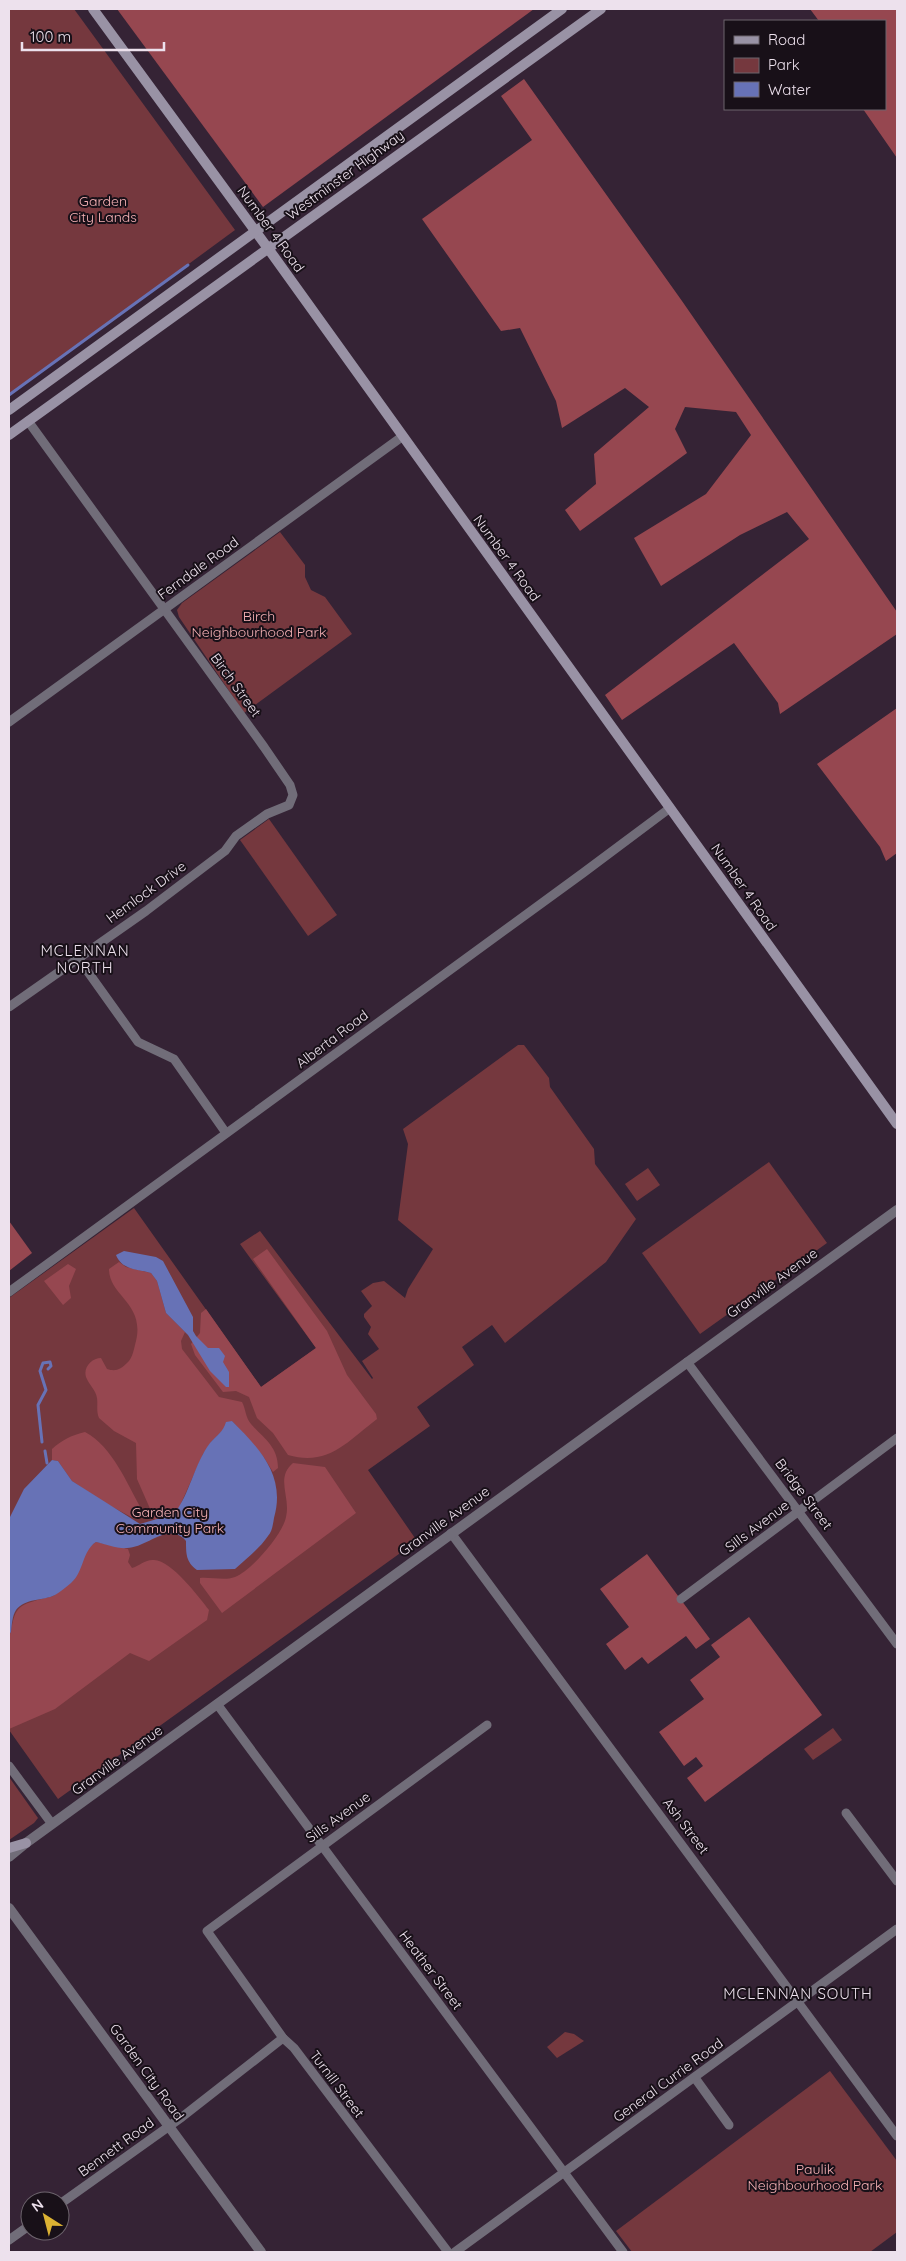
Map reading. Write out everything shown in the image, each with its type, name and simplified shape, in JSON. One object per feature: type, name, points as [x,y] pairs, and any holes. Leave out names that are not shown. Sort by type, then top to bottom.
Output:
[{"type":"main road","name":"Number 4 Road","points":[[93,9],[268,247],[897,1124]]},
{"type":"main road","name":"Westminster Highway","points":[[9,410],[562,9]]},
{"type":"main road","name":"Westminster Highway","points":[[9,435],[601,9]]},
{"type":"main road","points":[[9,1848],[26,1843]]},
{"type":"street","name":"Birch Street","points":[[28,421],[165,608],[290,785],[293,795]]},
{"type":"street","name":"Ferndale Road","points":[[9,722],[403,436]]},
{"type":"street","name":"Hemlock Drive","points":[[9,1008],[225,851],[236,836],[267,814],[289,805],[293,795]]},
{"type":"street","name":"Alberta Road","points":[[9,1292],[670,808]]},
{"type":"street","points":[[78,958],[138,1042],[174,1059],[226,1133]]},
{"type":"street","name":"Granville Avenue","points":[[9,1857],[451,1533],[897,1210]]},
{"type":"street","name":"Bridge Street","points":[[687,1362],[800,1511],[897,1644]]},
{"type":"street","name":"Sills Avenue","points":[[681,1599],[897,1438]]},
{"type":"street","name":"Ash Street","points":[[451,1533],[897,2136]]},
{"type":"street","name":"Heather Street","points":[[217,1704],[624,2252]]},
{"type":"street","name":"Sills Avenue","points":[[206,1931],[487,1725]]},
{"type":"street","points":[[9,1766],[52,1824]]},
{"type":"street","points":[[846,1813],[897,1882]]},
{"type":"street","name":"Garden City Road","points":[[9,1908],[261,2252]]},
{"type":"street","name":"General Currie Road","points":[[455,2252],[564,2171],[696,2078],[897,1929]]},
{"type":"street","name":"Turnill Street","points":[[206,1931],[283,2038],[294,2048],[448,2252]]},
{"type":"street","name":"Bennett Road","points":[[70,2197],[169,2126],[283,2038]]},
{"type":"street","points":[[696,2078],[729,2125]]},
{"type":"street","points":[[9,2240],[20,2232]]},
{"type":"green space","name":"Garden City Lands","points":[[9,9],[74,9],[235,230],[9,396]]},
{"type":"green space","name":"Birch Neighbourhood Park","points":[[280,532],[305,565],[305,577],[311,590],[325,597],[352,634],[244,713],[179,617],[177,610],[182,603]]},
{"type":"green space","points":[[269,819],[337,915],[308,936],[240,840]]},
{"type":"green space","name":"Garden City Community Park","points":[[518,1045],[524,1045],[549,1078],[550,1087],[594,1149],[595,1164],[636,1219],[606,1262],[505,1343],[492,1325],[462,1347],[474,1365],[417,1407],[430,1426],[368,1470],[417,1541],[58,1799],[9,1730],[9,1298],[134,1208],[261,1387],[316,1348],[240,1244],[260,1231],[372,1379],[362,1361],[379,1349],[368,1334],[371,1327],[364,1317],[364,1314],[372,1306],[361,1291],[373,1283],[384,1281],[405,1298],[408,1289],[433,1249],[398,1220],[408,1144],[403,1129]]},
{"type":"green space","points":[[769,1162],[827,1243],[700,1334],[642,1253]]},
{"type":"green space","points":[[648,1168],[660,1185],[637,1201],[625,1184]]},
{"type":"green space","points":[[833,1728],[842,1740],[813,1760],[804,1749]]},
{"type":"green space","points":[[9,1777],[38,1818],[34,1823],[9,1840]]},
{"type":"green space","points":[[565,2032],[574,2034],[584,2041],[557,2058],[547,2047]]},
{"type":"green space","name":"Paulik Neighbourhood Park","points":[[830,2071],[897,2161],[897,2232],[870,2252],[632,2252],[616,2231]]},
{"type":"shaded area","points":[[117,9],[534,9],[263,207]]},
{"type":"shaded area","points":[[810,9],[897,9],[897,158],[864,110],[886,110],[886,20],[818,20]]},
{"type":"shaded area","points":[[524,79],[682,301],[897,612],[897,634],[780,714],[778,703],[734,643],[622,720],[605,695],[809,539],[787,512],[740,535],[661,586],[634,538],[706,494],[751,435],[736,412],[685,407],[675,429],[687,453],[580,531],[565,510],[596,484],[594,454],[649,407],[625,388],[562,428],[556,401],[520,328],[501,331],[422,219],[532,140],[501,96]]},
{"type":"shaded area","points":[[897,708],[897,853],[886,861],[880,847],[817,764]]},
{"type":"shaded area","points":[[9,1221],[32,1253],[9,1271]]},
{"type":"shaded area","points":[[267,1249],[327,1331],[347,1375],[376,1414],[377,1419],[347,1443],[337,1450],[315,1458],[288,1455],[273,1433],[257,1418],[249,1397],[236,1391],[223,1392],[195,1355],[191,1344],[200,1333],[201,1313],[206,1309],[261,1387],[316,1348],[253,1259]]},
{"type":"shaded area","points":[[119,1262],[126,1267],[151,1273],[157,1281],[166,1313],[185,1332],[181,1341],[182,1349],[219,1397],[242,1402],[249,1421],[273,1448],[277,1460],[278,1468],[273,1472],[263,1456],[232,1421],[211,1442],[203,1454],[178,1510],[174,1514],[155,1520],[137,1479],[136,1443],[114,1431],[99,1418],[96,1395],[85,1373],[89,1364],[98,1358],[101,1358],[107,1369],[113,1370],[123,1367],[133,1353],[136,1341],[136,1318],[114,1286],[109,1269]]},
{"type":"shaded area","points":[[68,1264],[76,1269],[69,1286],[71,1298],[63,1305],[44,1281]]},
{"type":"shaded area","points":[[85,1432],[104,1447],[125,1478],[142,1510],[135,1519],[105,1503],[72,1481],[58,1461],[52,1460],[52,1449],[67,1438]]},
{"type":"shaded area","points":[[293,1463],[325,1467],[356,1513],[222,1613],[200,1583],[200,1578],[227,1579],[235,1577],[257,1560],[273,1542],[286,1517],[287,1502],[284,1481],[288,1469]]},
{"type":"shaded area","points":[[96,1542],[128,1549],[130,1555],[128,1562],[132,1568],[151,1560],[169,1566],[184,1580],[209,1610],[207,1620],[149,1661],[130,1653],[55,1709],[9,1729],[9,1635],[14,1616],[24,1605],[56,1594],[86,1552]]},
{"type":"shaded area","points":[[647,1554],[710,1639],[696,1649],[686,1636],[648,1664],[642,1657],[625,1670],[606,1644],[629,1627],[600,1589]]},
{"type":"shaded area","points":[[749,1617],[822,1715],[705,1802],[687,1778],[703,1766],[696,1757],[684,1766],[659,1732],[704,1699],[690,1680],[720,1657],[711,1645]]},
{"type":"water","points":[[124,1251],[156,1257],[163,1261],[193,1317],[193,1331],[196,1336],[208,1348],[219,1348],[225,1356],[223,1362],[229,1372],[229,1387],[226,1387],[210,1371],[188,1335],[166,1313],[157,1281],[151,1273],[122,1264],[116,1255]]},
{"type":"water","points":[[232,1421],[261,1453],[273,1476],[276,1489],[277,1503],[271,1530],[253,1553],[235,1569],[197,1570],[187,1557],[186,1541],[172,1534],[165,1534],[135,1547],[127,1548],[96,1542],[91,1546],[71,1583],[55,1595],[24,1603],[16,1610],[9,1635],[9,1519],[24,1489],[52,1460],[58,1461],[72,1481],[140,1524],[174,1514],[205,1451],[226,1422]]},
{"type":"waterway","points":[[9,395],[188,265]]},
{"type":"waterway","points":[[42,1442],[38,1405],[46,1390],[40,1371],[43,1363],[50,1362],[51,1366],[48,1369]]},
{"type":"waterway","points":[[45,1451],[47,1463]]},
{"type":"district","name":"MCLENNAN NORTH","points":[[85,960]]},
{"type":"district","name":"MCLENNAN SOUTH","points":[[798,1994]]}]
